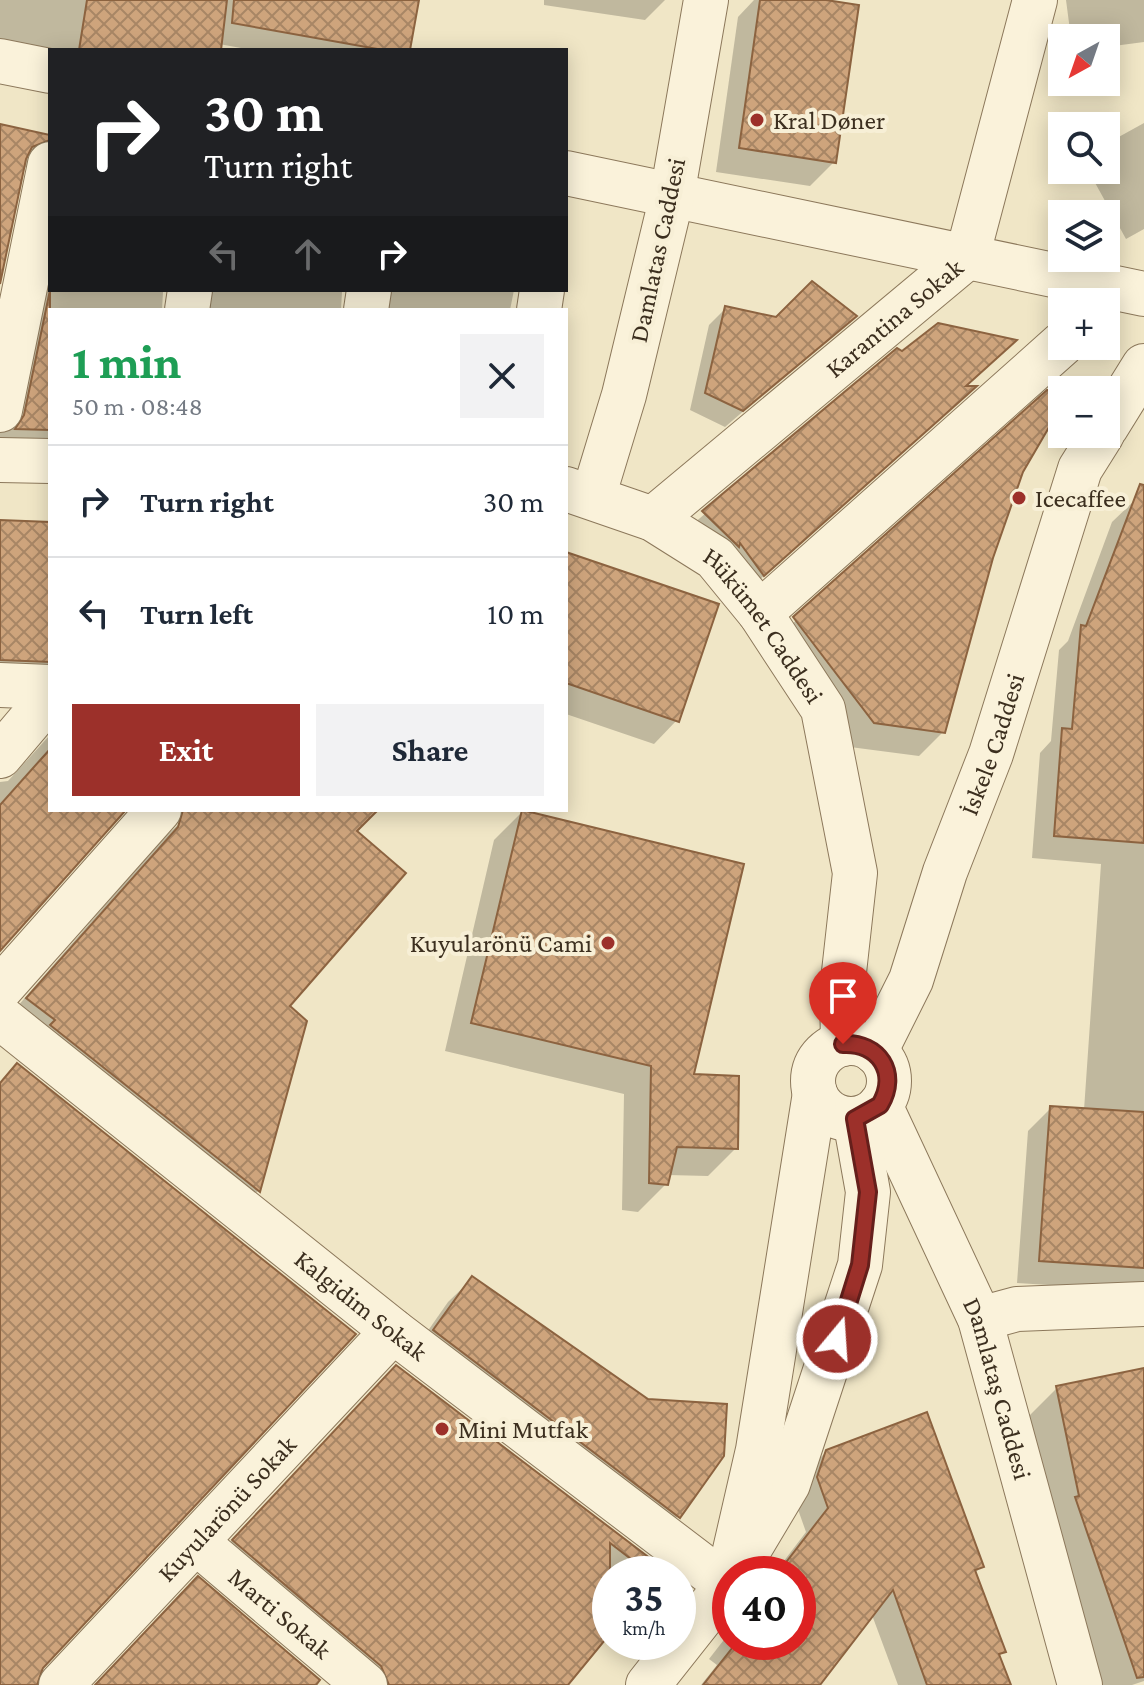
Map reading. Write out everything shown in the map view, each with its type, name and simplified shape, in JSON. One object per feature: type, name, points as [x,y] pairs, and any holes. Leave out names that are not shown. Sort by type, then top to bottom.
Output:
[{"type":"street","name":"Damlatas Caddesi","points":[[579,493],[624,395],[672,196],[706,0]]},
{"type":"street","name":"Karantina Sokak","points":[[653,519],[967,257],[1035,0]]},
{"type":"street","points":[[0,61],[48,71]]},
{"type":"street","points":[[568,173],[967,257],[1094,288]]},
{"type":"street","points":[[0,410],[48,174]]},
{"type":"street","points":[[760,613],[1048,356]]},
{"type":"street","points":[[1120,405],[1144,366]]},
{"type":"street","name":"İskele Caddesi","points":[[859,1048],[911,980],[945,872],[991,754],[1080,469],[1093,448]]},
{"type":"street","points":[[0,460],[48,461]]},
{"type":"street","name":"Hükümet Caddesi","points":[[579,493],[653,519],[715,558],[760,613],[823,709],[855,873],[842,990],[859,1048]]},
{"type":"street","points":[[0,685],[48,687]]},
{"type":"street","points":[[0,756],[48,699]]},
{"type":"street","points":[[0,989],[157,812]]},
{"type":"street","name":"Kalgidim Sokak","points":[[0,1017],[393,1331],[712,1567]]},
{"type":"street","points":[[735,1556],[758,1450],[818,1062],[833,1047],[859,1048],[882,1059],[889,1078],[868,1112],[868,1192],[860,1265],[788,1484],[744,1556]]},
{"type":"street","points":[[815,1093],[830,1113],[868,1112]]},
{"type":"street","name":"Damlataş Caddesi","points":[[868,1112],[980,1319],[1080,1685]]},
{"type":"street","points":[[980,1319],[1017,1309],[1144,1304]]},
{"type":"street","name":"Kuyularönü Sokak","points":[[61,1685],[393,1331]]},
{"type":"street","name":"Marti Sokak","points":[[196,1542],[365,1685]]},
{"type":"street","points":[[648,1685],[712,1603]]},
{"type":"building","points":[[87,0],[227,0],[221,48],[79,48]]},
{"type":"building","points":[[234,0],[419,0],[410,48],[372,48],[232,23]]},
{"type":"building","points":[[760,0],[826,0],[859,5],[836,163],[739,148]]},
{"type":"building","points":[[0,124],[48,135],[48,141],[32,147],[26,159],[0,284]]},
{"type":"building","points":[[812,281],[857,316],[743,411],[705,393],[725,306],[776,317]]},
{"type":"building","points":[[50,292],[48,430],[15,429],[24,415]]},
{"type":"building","points":[[938,323],[1017,340],[966,386],[977,386],[764,576],[740,543],[739,547],[702,511],[897,348],[902,351]]},
{"type":"building","points":[[1048,390],[1048,429],[1023,472],[993,558],[945,733],[874,723],[793,617]]},
{"type":"building","points":[[1140,484],[1144,485],[1144,843],[1054,836],[1062,728],[1072,729],[1081,625],[1086,626]]},
{"type":"building","points":[[0,520],[48,522],[48,662],[0,660]]},
{"type":"building","points":[[568,553],[719,604],[679,722],[568,684]]},
{"type":"building","points":[[48,751],[48,812],[124,812],[0,951],[0,805]]},
{"type":"building","points":[[182,812],[376,812],[357,831],[406,873],[290,1006],[307,1021],[260,1192],[50,1025],[55,1020],[26,998],[178,827]]},
{"type":"building","name":"Kuyularönü Cami","points":[[522,812],[744,864],[694,1074],[739,1076],[738,1149],[677,1147],[668,1185],[649,1183],[651,1066],[471,1023]]},
{"type":"building","points":[[17,1063],[356,1334],[43,1668],[37,1685],[0,1685],[0,1083]]},
{"type":"building","points":[[1050,1106],[1144,1112],[1144,1268],[1039,1261]]},
{"type":"building","points":[[472,1276],[648,1399],[727,1404],[724,1456],[680,1518],[433,1330]]},
{"type":"building","points":[[396,1365],[647,1556],[627,1556],[610,1543],[610,1556],[592,1556],[592,1656],[568,1685],[389,1685],[381,1666],[232,1540]]},
{"type":"building","points":[[1144,1368],[1144,1677],[1137,1678],[1075,1497],[1079,1496],[1056,1386]]},
{"type":"building","points":[[927,1412],[984,1567],[975,1570],[1006,1652],[999,1654],[1011,1685],[927,1685],[893,1590],[820,1685],[703,1685],[723,1660],[816,1660],[816,1556],[791,1556],[828,1508],[817,1477],[826,1450]]},
{"type":"building","points":[[198,1576],[320,1680],[316,1685],[95,1685]]},
{"type":"place","name":"Kral Døner","points":[[757,120]]},
{"type":"place","name":"Icecaffee","points":[[1019,498]]},
{"type":"place","name":"Kuyularönü Cami","points":[[608,943]]},
{"type":"place","name":"Mini Mutfak","points":[[442,1429]]},
{"type":"route","points":[[837,1339],[860,1265],[868,1192],[855,1119],[869,1114],[880,1105],[889,1078],[887,1068],[875,1052],[855,1043],[843,1044]]}]
